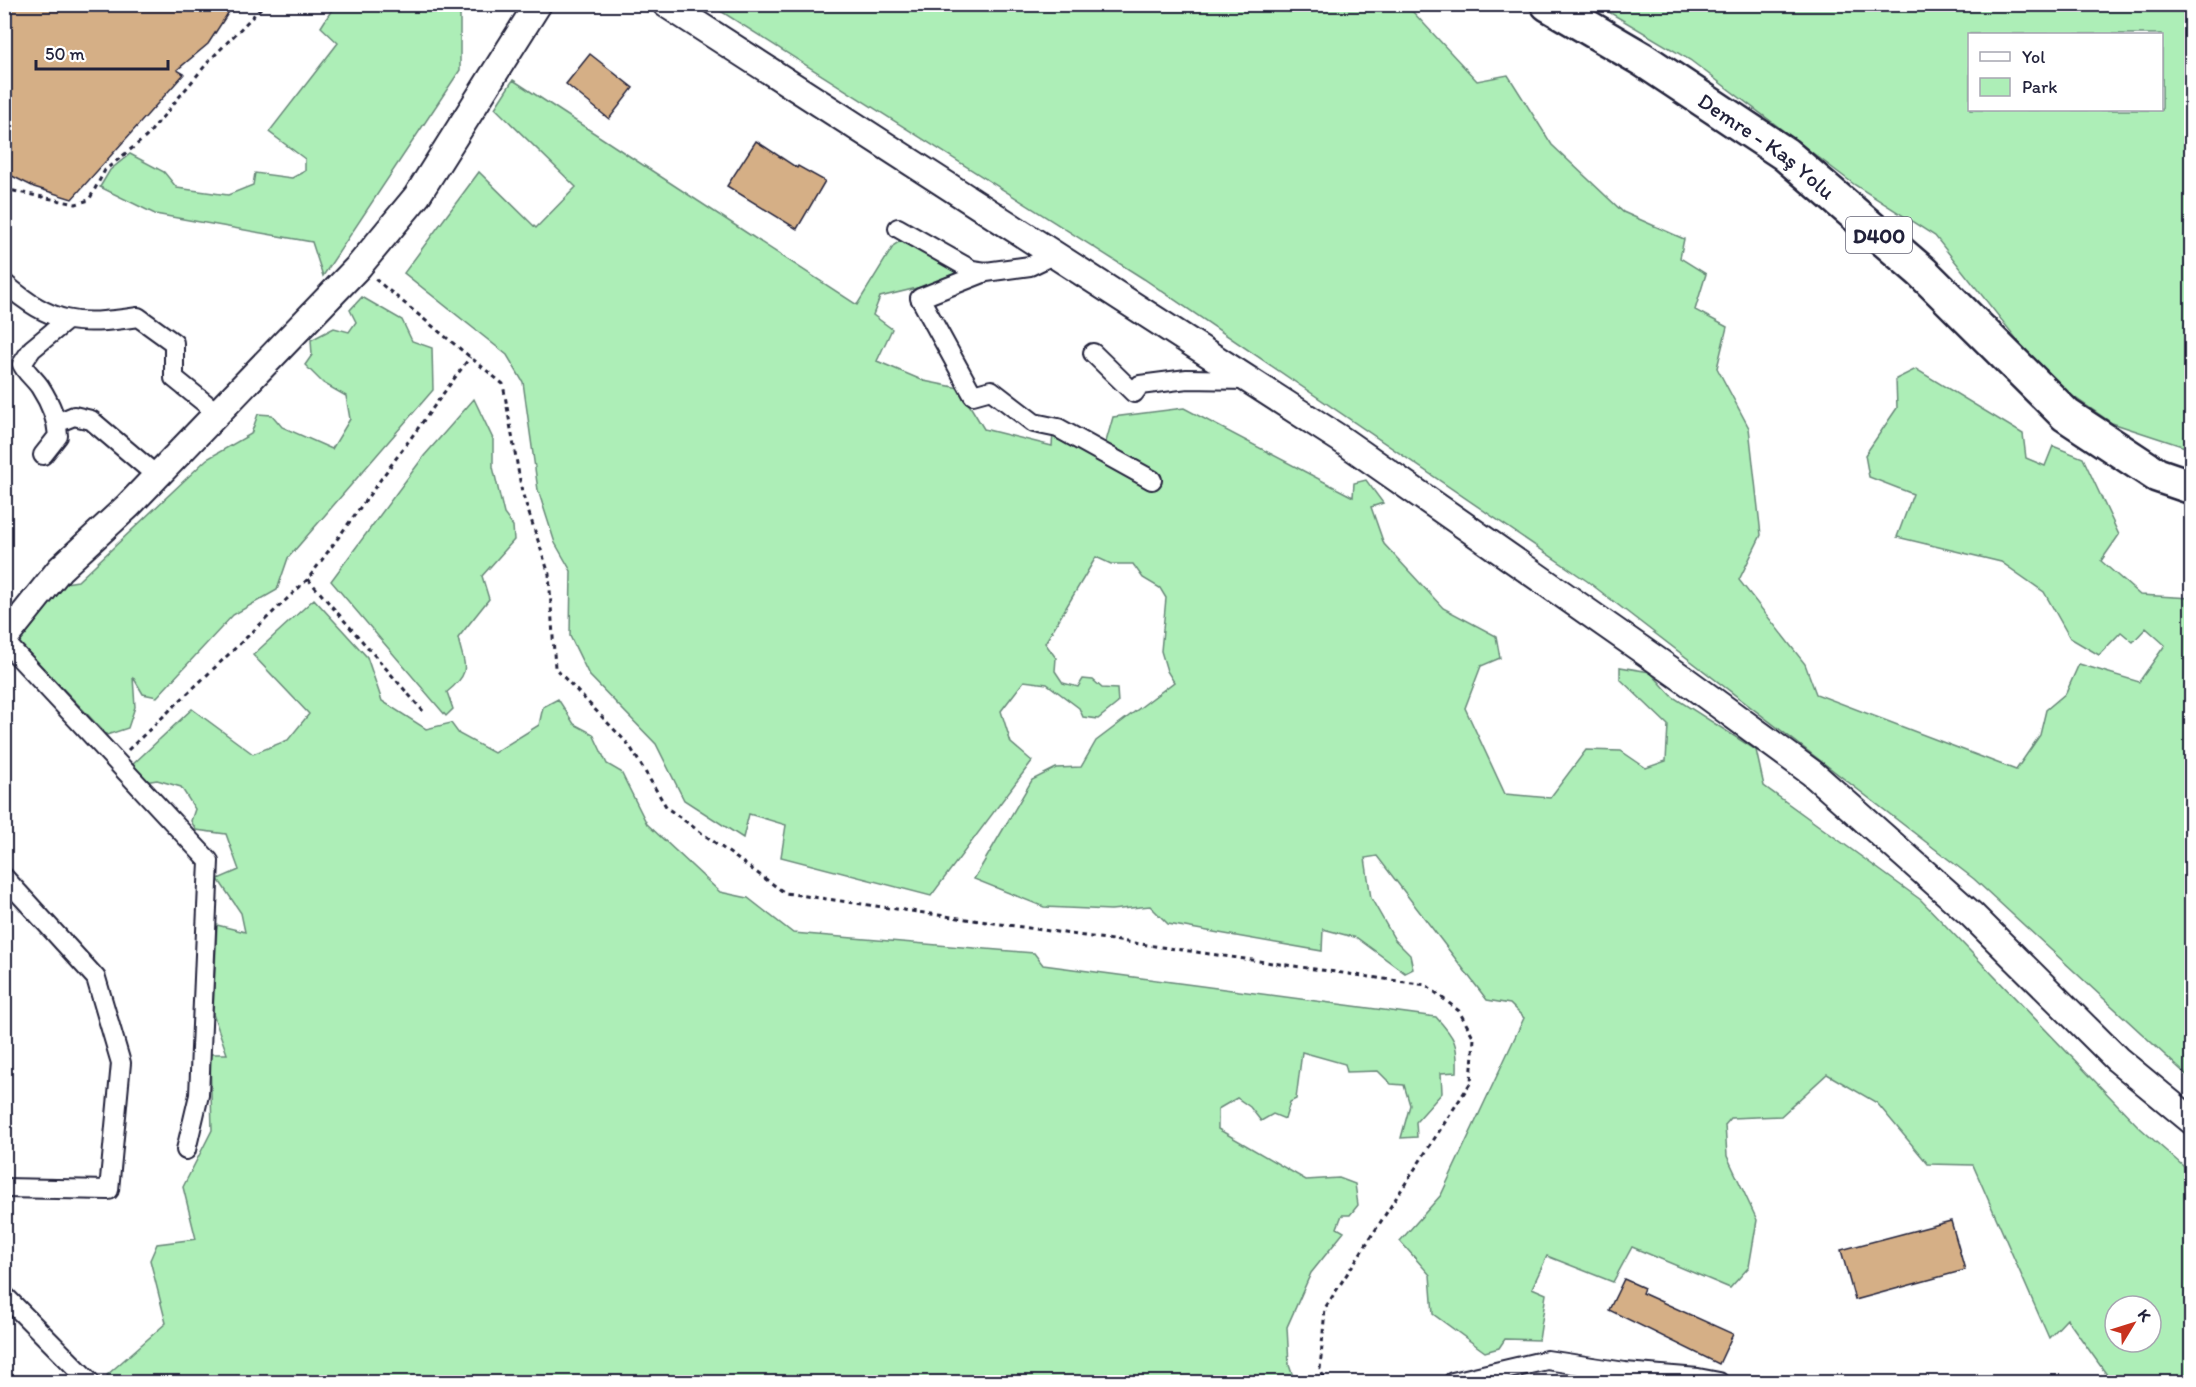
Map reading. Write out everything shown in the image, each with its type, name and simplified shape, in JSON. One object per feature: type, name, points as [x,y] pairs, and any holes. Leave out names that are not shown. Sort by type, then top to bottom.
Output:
[{"type":"highway","name":"Demre - Kaş Yolu","points":[[1548,4],[1642,59],[1785,153],[1922,272],[2066,415],[2157,475],[2192,487]]},
{"type":"main road","points":[[4,640],[60,569],[128,506],[359,266],[417,196],[538,4]]},
{"type":"main road","points":[[666,4],[1342,441],[1476,533],[1812,773],[1972,915],[2117,1059],[2192,1121]]},
{"type":"street","points":[[898,228],[972,270],[986,272]]},
{"type":"street","points":[[1055,254],[1030,266],[986,272],[920,298],[973,394],[991,390],[1034,423],[1058,428],[1152,480]]},
{"type":"street","points":[[4,283],[27,302],[66,321],[98,323],[138,317],[174,343],[174,378],[216,412]]},
{"type":"street","points":[[43,455],[58,436],[57,423],[39,386],[22,364],[32,349],[66,321]]},
{"type":"street","points":[[1093,353],[1134,393],[1140,385],[1175,381],[1250,380]]},
{"type":"street","points":[[57,423],[74,416],[91,420],[157,476]]},
{"type":"street","points":[[4,640],[209,861],[200,1095],[186,1150]]},
{"type":"street","points":[[4,877],[96,978],[121,1063],[109,1190],[4,1188]]},
{"type":"street","points":[[4,1295],[90,1383]]},
{"type":"street","points":[[1453,1383],[1547,1360],[1625,1372],[1698,1378],[1719,1383]]},
{"type":"path","points":[[4,189],[76,204],[89,200],[105,170],[146,137],[209,61],[265,4]]},
{"type":"path","points":[[359,266],[502,384],[522,492],[549,574],[555,668],[629,745],[667,808],[785,893],[1426,985],[1459,1011],[1474,1038],[1471,1082],[1325,1308],[1320,1370],[1327,1383]]},
{"type":"path","points":[[116,761],[308,579],[470,357]]},
{"type":"path","points":[[308,579],[423,711]]},
{"type":"green space","points":[[1397,4],[1413,12],[1477,81],[1508,75],[1552,145],[1623,212],[1684,239],[1680,258],[1706,274],[1695,310],[1727,327],[1717,368],[1749,428],[1761,535],[1739,580],[1805,664],[1816,694],[2016,770],[2040,735],[2046,710],[2066,693],[2079,664],[2139,682],[2165,645],[2146,628],[2133,642],[2121,632],[2099,655],[2070,638],[2044,592],[2001,562],[1897,537],[1913,494],[1869,477],[1865,455],[1897,408],[1896,379],[1916,369],[2023,434],[2026,458],[2045,466],[2053,446],[2083,458],[2119,535],[2101,561],[2140,595],[2191,598],[2191,1079],[1974,879],[1587,581],[1144,279],[711,5]]},
{"type":"green space","points":[[335,5],[454,5],[460,15],[460,70],[323,276],[312,242],[155,214],[100,187],[110,170],[130,154],[164,172],[177,188],[228,195],[253,185],[255,173],[292,178],[305,171],[305,159],[269,132],[338,43],[321,27]]},
{"type":"green space","points":[[1597,5],[2191,5],[2191,449],[2112,423],[2049,380],[1935,236],[1855,185],[1690,60]]},
{"type":"green space","points":[[513,80],[857,305],[894,245],[902,240],[955,266],[958,273],[954,279],[880,297],[873,315],[892,329],[877,361],[924,381],[959,388],[984,429],[1052,446],[1053,433],[1102,456],[1113,417],[1184,408],[1353,497],[1354,483],[1366,480],[1383,503],[1371,507],[1384,544],[1443,608],[1496,636],[1500,658],[1481,666],[1465,708],[1505,794],[1550,798],[1586,750],[1621,751],[1646,768],[1666,761],[1668,725],[1620,679],[1620,667],[1650,672],[1673,697],[1756,750],[1764,786],[1921,900],[2139,1127],[2191,1173],[2191,1382],[2112,1382],[2067,1319],[2049,1338],[1973,1165],[1928,1164],[1877,1103],[1827,1074],[1781,1116],[1731,1118],[1725,1125],[1727,1156],[1757,1220],[1749,1267],[1730,1288],[1632,1247],[1613,1282],[1547,1256],[1532,1288],[1546,1294],[1539,1340],[1505,1339],[1499,1348],[1485,1352],[1433,1314],[1430,1275],[1400,1241],[1441,1195],[1524,1018],[1510,1004],[1487,1000],[1377,856],[1365,858],[1371,898],[1395,940],[1410,955],[1413,969],[1405,973],[1357,938],[1323,929],[1322,951],[1168,924],[1150,906],[1111,910],[1044,907],[974,879],[1032,780],[1056,768],[1081,767],[1096,741],[1174,682],[1167,671],[1161,651],[1166,598],[1160,588],[1143,578],[1133,564],[1111,564],[1096,557],[1045,643],[1056,658],[1055,671],[1063,683],[1078,687],[1083,679],[1093,680],[1102,688],[1117,689],[1118,703],[1098,719],[1083,717],[1079,708],[1047,684],[1024,681],[1001,711],[1011,743],[1032,761],[931,896],[781,857],[786,825],[749,814],[743,838],[684,800],[656,744],[589,675],[570,636],[571,571],[555,543],[538,490],[523,382],[507,355],[404,273],[479,172],[536,228],[576,187],[495,108]]},
{"type":"green space","points":[[362,297],[402,320],[412,341],[432,348],[433,390],[288,558],[277,590],[233,615],[157,697],[143,694],[133,677],[135,707],[128,728],[107,735],[18,641],[59,584],[78,581],[207,459],[251,434],[258,414],[272,415],[282,427],[332,449],[350,419],[346,396],[323,383],[305,365],[312,355],[311,340],[334,328],[349,332],[356,322],[350,310]]},
{"type":"green space","points":[[474,399],[493,439],[493,467],[504,514],[513,526],[514,540],[482,576],[489,599],[458,638],[464,668],[461,679],[447,692],[453,709],[446,716],[331,581],[424,456]]},
{"type":"green space","points":[[314,599],[367,657],[382,701],[426,729],[451,723],[459,734],[494,753],[539,725],[543,707],[558,699],[574,724],[593,734],[607,764],[621,772],[647,824],[720,892],[748,898],[793,933],[1034,953],[1043,965],[1436,1017],[1447,1030],[1456,1047],[1457,1072],[1441,1073],[1442,1093],[1416,1122],[1417,1137],[1401,1138],[1410,1105],[1404,1085],[1391,1084],[1378,1071],[1347,1072],[1345,1064],[1302,1052],[1296,1099],[1290,1102],[1285,1119],[1273,1114],[1261,1121],[1250,1107],[1237,1098],[1218,1109],[1218,1129],[1306,1180],[1339,1178],[1355,1184],[1358,1205],[1350,1215],[1342,1215],[1337,1228],[1344,1232],[1311,1273],[1287,1327],[1289,1365],[1295,1382],[241,1382],[237,1376],[227,1382],[113,1382],[107,1375],[166,1323],[150,1260],[157,1244],[196,1239],[183,1187],[212,1130],[210,1054],[227,1054],[213,1014],[217,925],[245,932],[241,913],[218,879],[239,870],[226,834],[196,830],[191,821],[195,809],[181,787],[157,780],[145,782],[130,767],[192,709],[253,754],[288,740],[309,714],[253,655]]},
{"type":"building","points":[[4,4],[234,4],[208,44],[177,70],[184,74],[72,199],[34,187],[4,172]]},
{"type":"building","points":[[590,54],[633,88],[609,119],[566,84]]},
{"type":"building","points":[[756,141],[797,168],[798,166],[825,181],[797,229],[727,186]]},
{"type":"building","points":[[1951,1221],[1965,1270],[1855,1300],[1841,1250]]},
{"type":"building","points":[[1624,1279],[1644,1288],[1642,1293],[1733,1334],[1719,1364],[1609,1310]]}]
